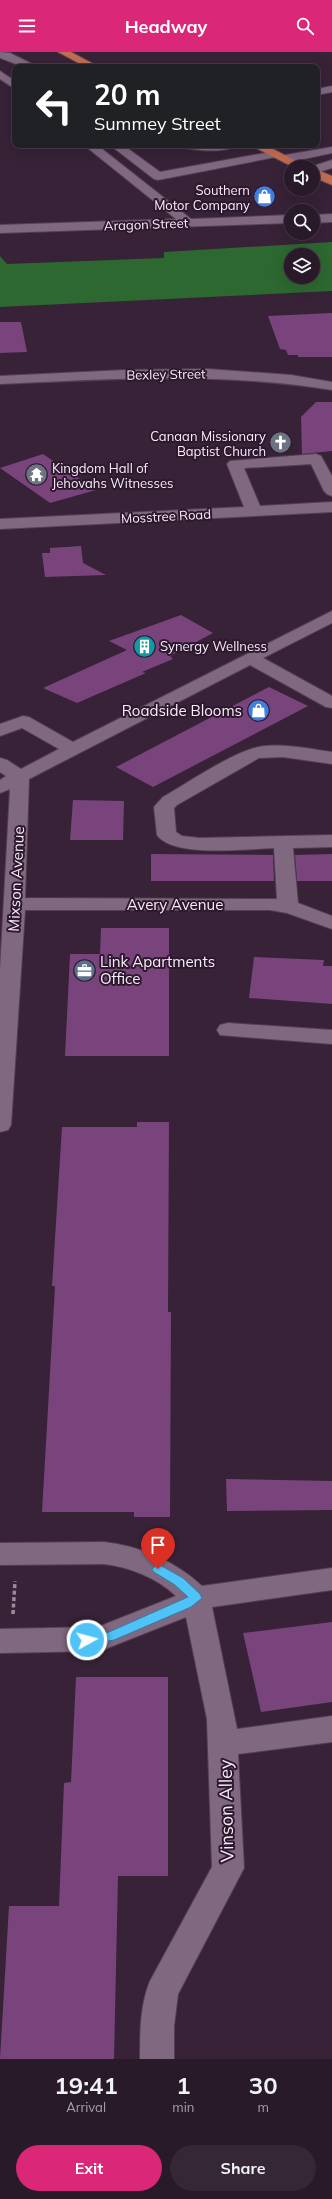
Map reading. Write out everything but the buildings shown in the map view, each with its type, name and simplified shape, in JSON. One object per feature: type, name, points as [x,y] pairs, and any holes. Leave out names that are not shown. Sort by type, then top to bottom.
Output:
[{"type":"main road","points":[[63,52],[88,64]]},
{"type":"main road","points":[[262,148],[288,160]]},
{"type":"main road","points":[[320,175],[332,181]]},
{"type":"street","points":[[0,55],[6,55],[26,64]]},
{"type":"street","points":[[0,74],[12,84]]},
{"type":"street","points":[[320,92],[332,90]]},
{"type":"street","points":[[94,148],[189,223]]},
{"type":"street","points":[[120,148],[158,176],[242,160],[327,151]]},
{"type":"street","points":[[218,148],[242,160]]},
{"type":"street","points":[[317,148],[327,151]]},
{"type":"street","points":[[320,168],[332,164]]},
{"type":"street","points":[[320,218],[332,218]]},
{"type":"street","name":"Aragon Street","points":[[0,229],[284,219]]},
{"type":"street","name":"Bexley Street","points":[[0,380],[110,375],[234,373],[332,386]]},
{"type":"street","points":[[254,511],[235,464],[316,459],[332,491]]},
{"type":"street","name":"Mosstree Road","points":[[0,524],[332,507]]},
{"type":"street","points":[[0,787],[332,616]]},
{"type":"street","points":[[251,659],[332,703]]},
{"type":"street","points":[[0,731],[23,721],[74,750]]},
{"type":"street","points":[[332,758],[279,751],[254,754],[170,801],[164,807],[167,835],[177,841],[200,844],[332,841]]},
{"type":"street","points":[[0,764],[20,777]]},
{"type":"street","name":"Mixson Avenue","points":[[0,1125],[15,904],[20,777]]},
{"type":"street","points":[[283,842],[288,906]]},
{"type":"street","name":"Avery Avenue","points":[[15,904],[270,904],[288,906],[332,923]]},
{"type":"street","points":[[228,1030],[332,1037]]},
{"type":"street","points":[[0,1554],[104,1553],[123,1555],[158,1569],[179,1582],[196,1598]]},
{"type":"street","points":[[6,1629],[100,1639],[187,1604],[196,1598],[332,1579]]},
{"type":"street","name":"Vinson Alley","points":[[157,2059],[157,2026],[162,1992],[228,1868],[222,1719],[196,1598]]},
{"type":"street","points":[[224,1743],[332,1729]]},
{"type":"path","points":[[6,1629],[15,1578]]},
{"type":"green space","points":[[332,242],[332,291],[0,307],[0,256],[7,264],[164,258],[164,252]]},
{"type":"place","name":"Southern Motor Company","points":[[265,197]]},
{"type":"place","name":"Canaan Missionary Baptist Church","points":[[281,443]]},
{"type":"place","name":"Kingdom Hall of Jehovahs Witnesses","points":[[36,475]]},
{"type":"place","name":"Synergy Wellness","points":[[145,646]]},
{"type":"place","name":"Roadside Blooms","points":[[258,710]]},
{"type":"place","name":"Link Apartments Office","points":[[85,970]]},
{"type":"route","points":[[87,1640],[110,1637],[187,1604],[196,1598],[179,1582],[158,1569]]}]
